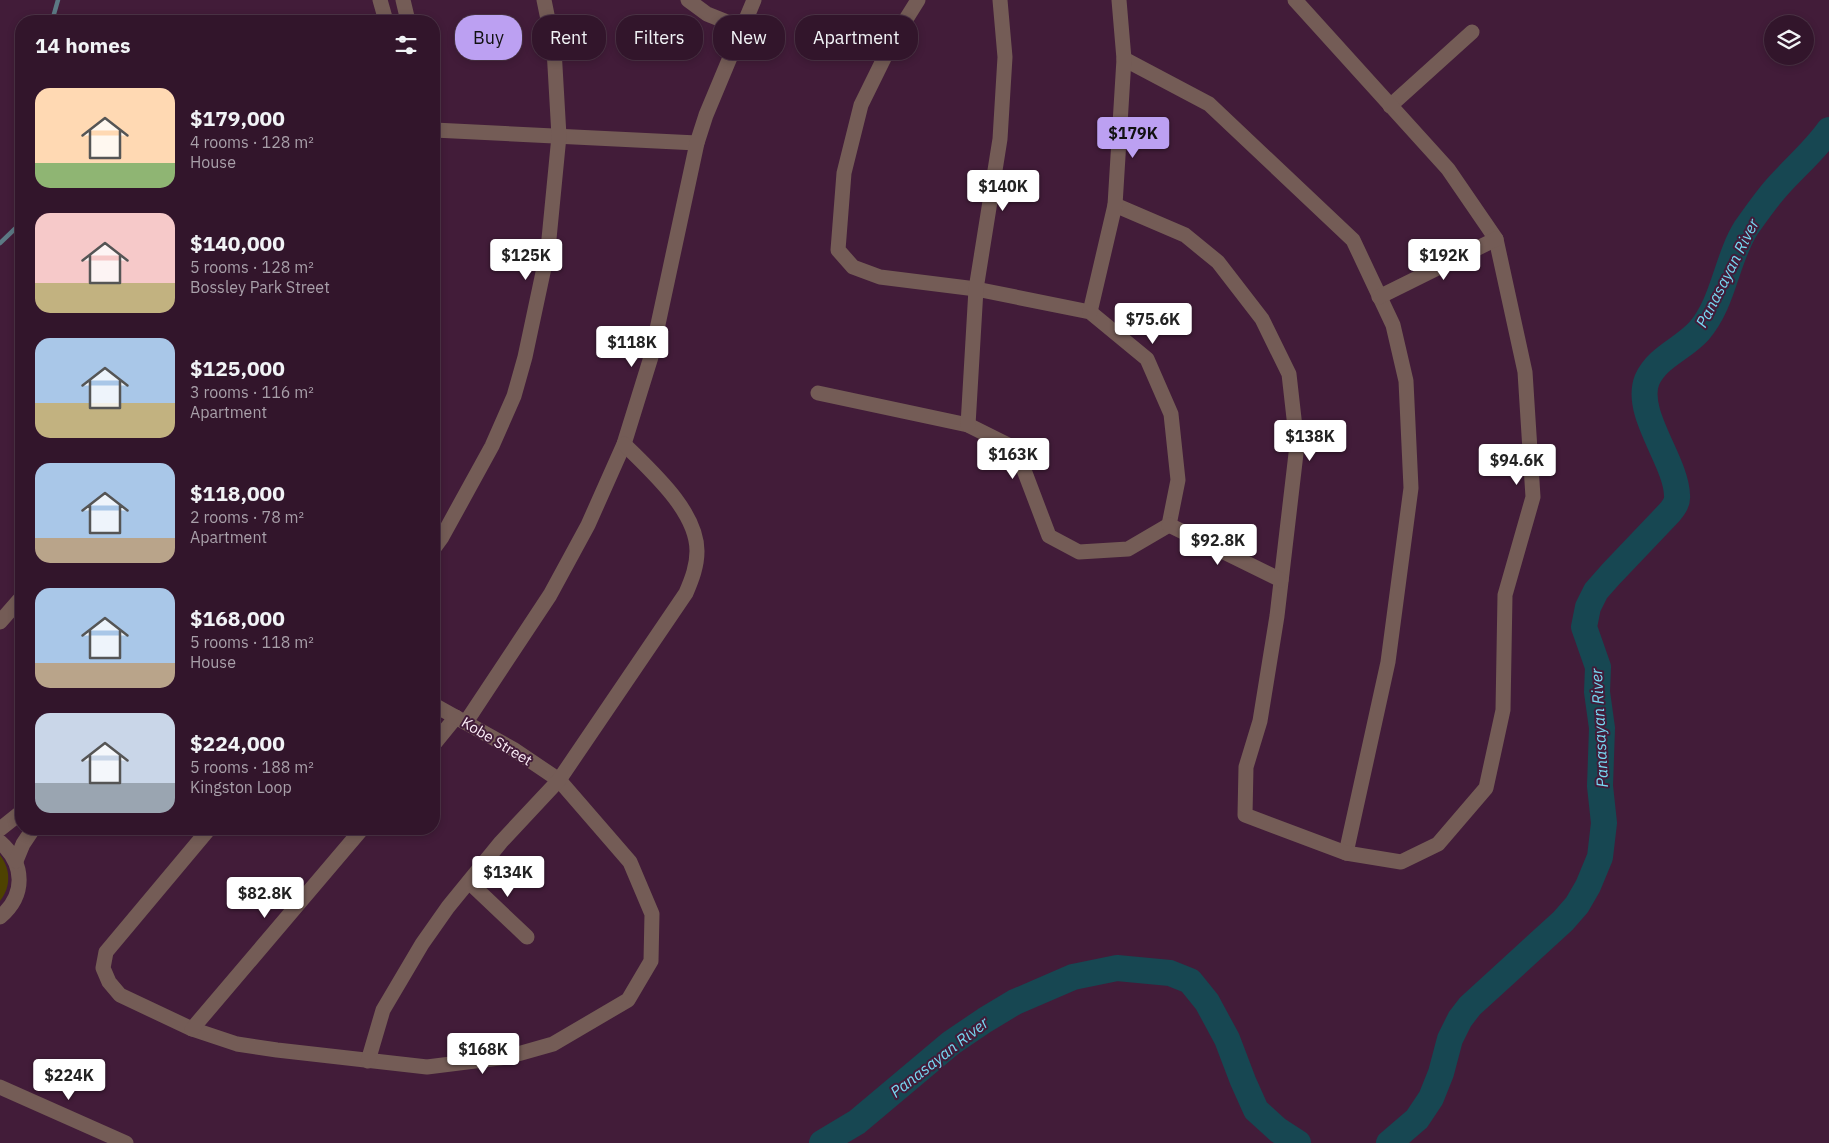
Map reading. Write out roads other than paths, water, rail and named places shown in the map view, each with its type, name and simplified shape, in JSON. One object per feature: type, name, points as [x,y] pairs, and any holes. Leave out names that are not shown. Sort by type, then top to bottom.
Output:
[{"type":"street","points":[[380,0],[384,15]]},
{"type":"street","points":[[403,0],[407,15]]},
{"type":"street","points":[[440,540],[492,446],[516,388],[525,357],[548,249],[559,136],[554,49],[544,0]]},
{"type":"street","points":[[688,0],[713,16]]},
{"type":"street","points":[[748,15],[754,0]]},
{"type":"street","points":[[818,393],[968,425],[1016,449],[1049,536],[1079,552],[1128,549],[1168,525],[1178,480],[1171,414],[1147,359],[1090,312],[976,289],[880,277],[853,267],[838,250],[844,173],[861,106],[893,40],[918,0]]},
{"type":"street","points":[[968,425],[976,289],[1000,139],[1005,56],[1000,0]]},
{"type":"street","points":[[1090,312],[1115,205],[1124,59],[1119,0]]},
{"type":"street","points":[[1115,205],[1185,235],[1218,262],[1262,318],[1289,374],[1297,445],[1281,580],[1260,721],[1246,767],[1245,815],[1346,852],[1401,862],[1438,844],[1486,788],[1504,710],[1505,595],[1533,497],[1525,372],[1496,239],[1448,169],[1295,0]]},
{"type":"street","points":[[1390,106],[1472,32]]},
{"type":"street","points":[[1124,59],[1209,104],[1353,240],[1393,325],[1406,381],[1411,488],[1388,662],[1346,852]]},
{"type":"street","points":[[440,739],[461,720],[550,595],[588,525],[624,444],[651,357],[697,143],[729,60]]},
{"type":"street","points":[[440,130],[697,143]]},
{"type":"street","points":[[1379,297],[1496,239]]},
{"type":"street","points":[[368,1061],[383,1010],[422,944],[468,882],[501,842],[558,780],[686,593],[694,572],[697,550],[692,527],[670,491],[624,444]]},
{"type":"street","points":[[1168,525],[1281,580]]},
{"type":"street","points":[[0,622],[15,605]]},
{"type":"street","name":"Kobe Street","points":[[204,835],[106,952],[102,968],[108,982],[120,995],[192,1029],[237,1044],[368,1061],[427,1067],[507,1057],[553,1044],[628,1000],[651,961],[652,914],[630,862],[558,780],[513,749],[440,708]]},
{"type":"street","points":[[0,829],[15,817]]},
{"type":"street","points":[[16,862],[23,844],[29,835]]},
{"type":"street","points":[[192,1029],[357,835]]},
{"type":"street","points":[[0,842],[10,851],[18,870],[18,888],[12,905],[0,917]]},
{"type":"street","points":[[468,882],[528,937]]},
{"type":"street","points":[[0,1087],[126,1143]]},
{"type":"waterway","points":[[54,15],[58,0]]},
{"type":"waterway","name":"Panasayan River","points":[[1389,1143],[1417,1119],[1431,1098],[1441,1073],[1450,1039],[1460,1019],[1470,1006],[1563,921],[1577,905],[1588,886],[1600,857],[1604,823],[1600,786],[1602,728],[1597,692],[1598,667],[1584,627],[1588,607],[1596,591],[1670,512],[1677,500],[1675,482],[1646,407],[1645,393],[1647,380],[1657,365],[1699,331],[1707,320],[1720,294],[1739,240],[1746,228],[1784,179],[1829,130]]},
{"type":"waterway","points":[[0,243],[15,229]]},
{"type":"waterway","name":"Panasayan River","points":[[822,1143],[857,1122],[951,1043],[1015,1002],[1073,977],[1117,968],[1170,973],[1190,981],[1207,1002],[1227,1039],[1256,1110],[1278,1130],[1298,1143]]}]
